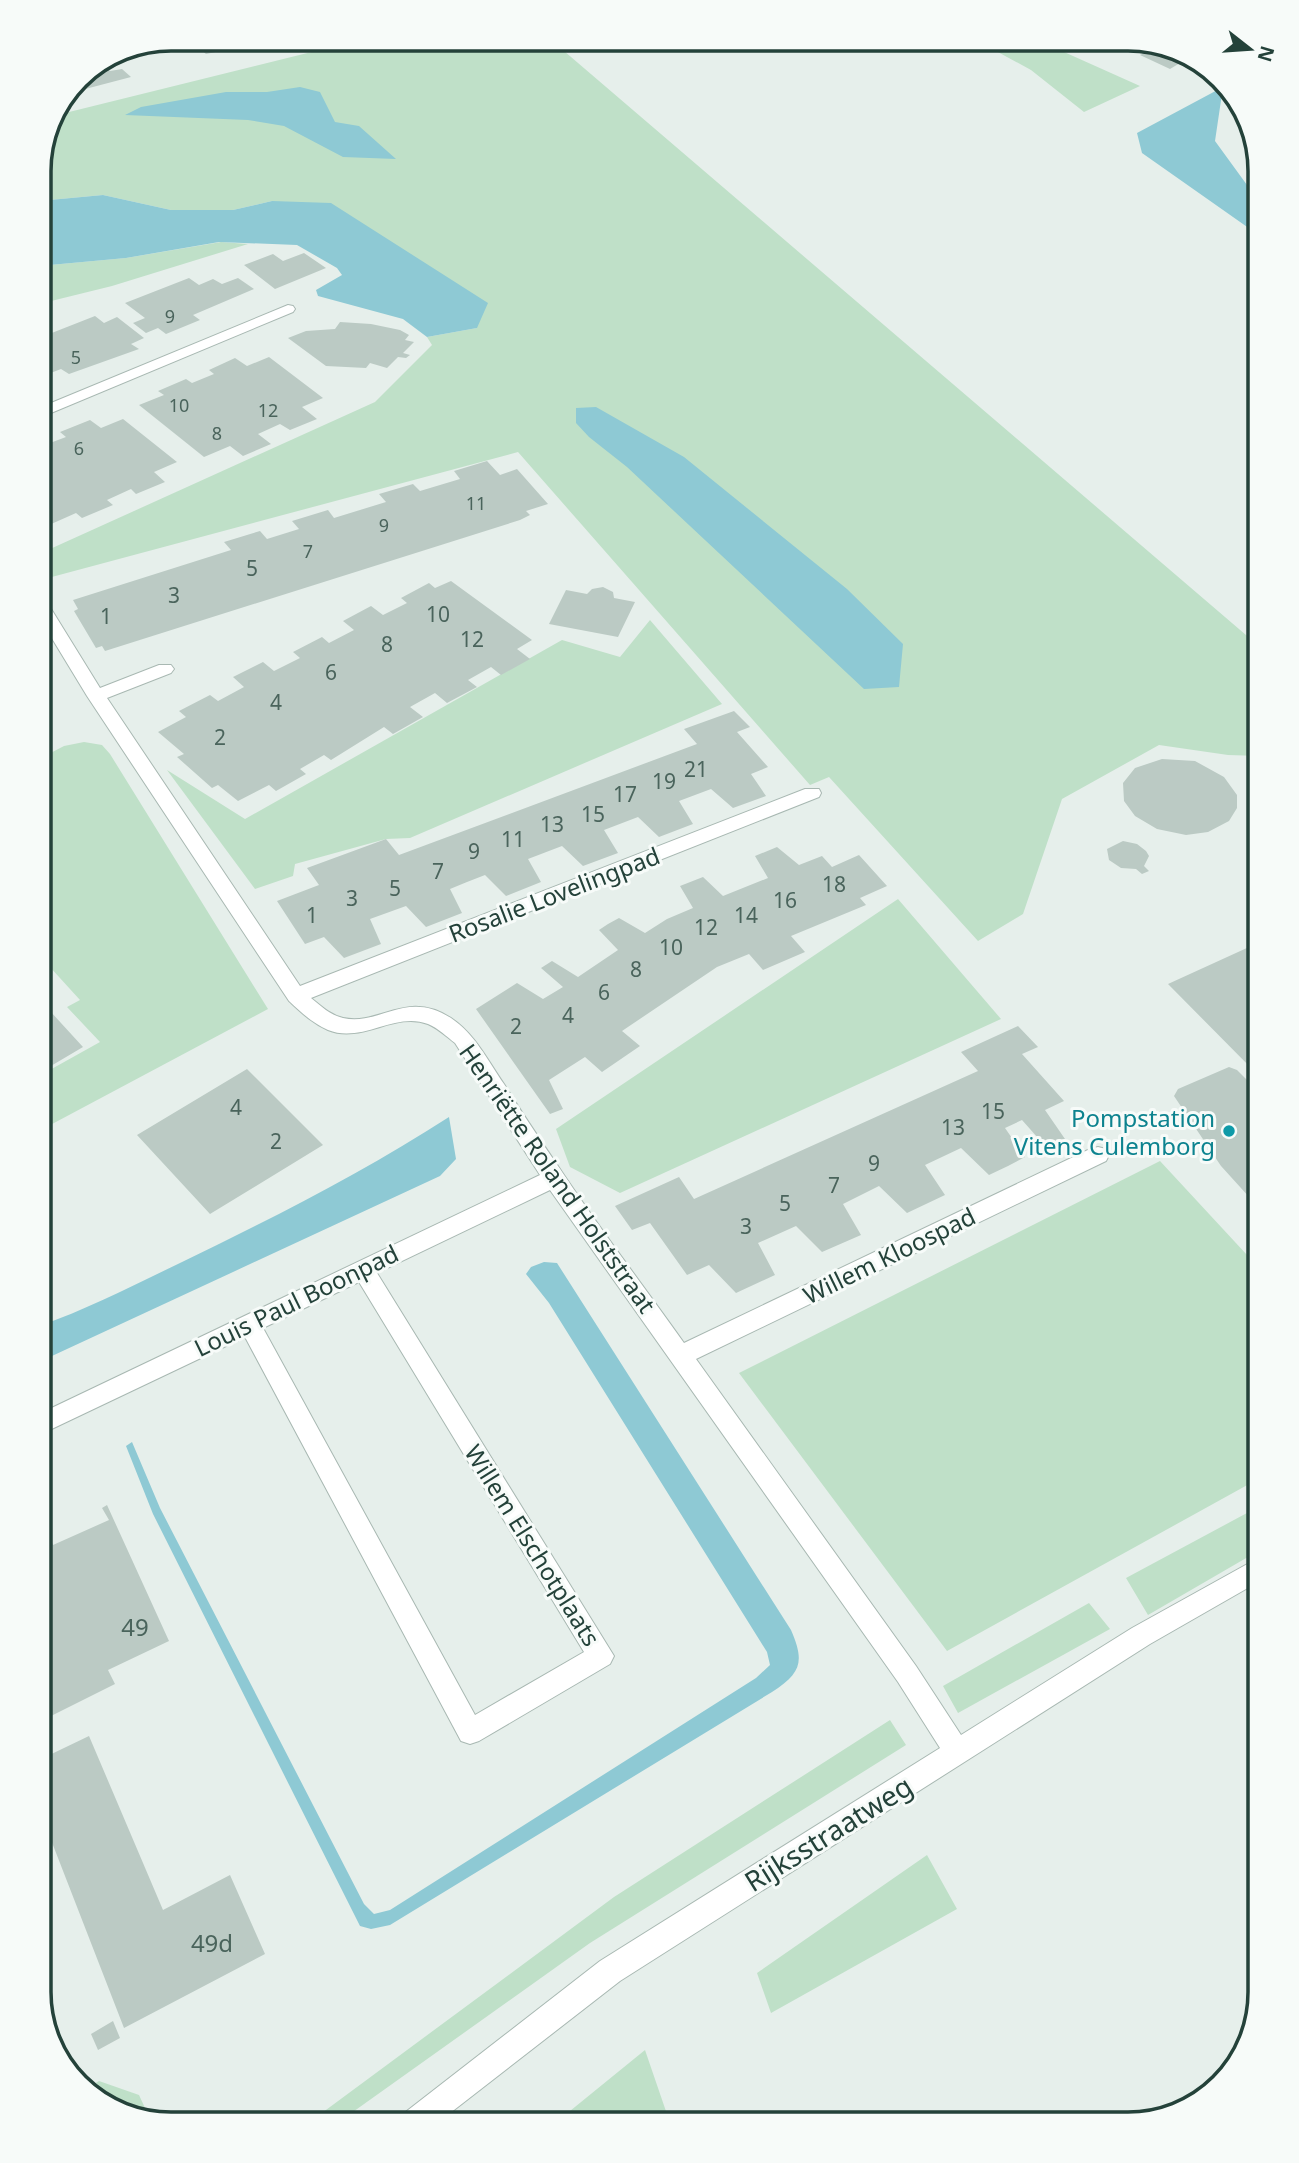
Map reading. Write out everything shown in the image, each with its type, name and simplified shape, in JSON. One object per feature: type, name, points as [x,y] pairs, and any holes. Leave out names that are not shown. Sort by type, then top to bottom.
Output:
[{"type":"street","points":[[51,407],[288,309]]},
{"type":"street","name":"Henriëtte Roland Holststraat","points":[[51,623],[96,696],[296,996],[317,1016],[333,1024],[352,1027],[412,1015],[429,1017],[445,1024],[462,1038],[554,1178],[907,1674],[957,1751]]},
{"type":"street","points":[[96,696],[165,669]]},
{"type":"street","name":"Rosalie Lovelingpad","points":[[296,996],[811,793]]},
{"type":"street","name":"Willem Kloospad","points":[[681,1354],[1098,1156]]},
{"type":"street","name":"Louis Paul Boonpad","points":[[51,1419],[554,1178]]},
{"type":"street","name":"Willem Elschotplaats","points":[[249,1324],[470,1732],[601,1656],[362,1268]]},
{"type":"street","name":"Rijksstraatweg","points":[[428,2112],[610,1971],[1141,1636],[1248,1575]]},
{"type":"green space","points":[[316,51],[564,51],[1248,637],[1248,756],[1159,745],[1062,799],[1023,914],[978,941],[829,777],[810,785],[518,452],[51,577],[51,549],[375,402],[432,345],[427,337],[477,328],[272,201],[233,210],[171,210],[103,195],[51,200],[51,163],[55,140],[66,113]]},
{"type":"green space","points":[[996,51],[1062,51],[1140,86],[1084,112],[1031,70]]},
{"type":"green space","points":[[221,242],[248,244],[112,286],[51,301],[51,265],[126,258]]},
{"type":"green space","points":[[650,620],[722,704],[410,838],[386,839],[295,864],[293,876],[255,889],[167,770],[245,819],[562,640],[620,657]]},
{"type":"green space","points":[[84,742],[102,745],[110,754],[268,1009],[51,1125],[51,1069],[100,1042],[67,1007],[80,1000],[51,968],[51,753],[64,746]]},
{"type":"green space","points":[[898,899],[1001,1019],[620,1193],[570,1167],[556,1129]]},
{"type":"green space","points":[[1160,1161],[1248,1256],[1248,1485],[947,1651],[739,1373]]},
{"type":"green space","points":[[1248,1512],[1248,1557],[1148,1615],[1126,1578]]},
{"type":"green space","points":[[1089,1603],[1110,1629],[958,1713],[943,1686]]},
{"type":"green space","points":[[890,1720],[906,1745],[590,1943],[353,2112],[323,2112],[614,1897]]},
{"type":"green space","points":[[927,1855],[957,1909],[771,2013],[757,1973]]},
{"type":"green space","points":[[645,2050],[666,2112],[569,2112]]},
{"type":"green space","points":[[99,2081],[139,2095],[146,2110],[118,2100],[94,2084]]},
{"type":"water","points":[[300,87],[320,92],[335,122],[359,126],[396,159],[343,157],[284,126],[248,120],[125,115],[141,107],[226,92],[267,92]]},
{"type":"water","points":[[1217,90],[1222,96],[1215,141],[1248,186],[1248,228],[1142,153],[1137,133]]},
{"type":"water","points":[[103,195],[171,210],[233,210],[272,201],[331,203],[488,303],[477,328],[427,337],[403,319],[318,296],[316,290],[342,275],[337,268],[297,245],[219,242],[126,258],[51,265],[51,200]]},
{"type":"water","points":[[596,407],[684,457],[847,589],[903,644],[899,687],[864,689],[627,467],[589,437],[576,423],[576,408]]},
{"type":"water","points":[[449,1117],[456,1159],[440,1176],[51,1356],[51,1321],[111,1296],[283,1212],[384,1157]]},
{"type":"water","points":[[544,1262],[557,1263],[791,1630],[798,1651],[798,1666],[789,1679],[772,1692],[390,1925],[371,1929],[360,1926],[153,1514],[126,1446],[132,1442],[160,1508],[364,1904],[374,1914],[390,1910],[756,1678],[770,1665],[767,1652],[549,1303],[526,1274],[531,1267]]},
{"type":"building","points":[[1152,53],[1180,63],[1170,69],[1140,55]]},
{"type":"building","points":[[108,69],[122,69],[131,77],[83,90]]},
{"type":"building","points":[[304,253],[326,268],[275,289],[244,265],[273,254],[283,261]]},
{"type":"building","points":[[189,278],[199,285],[213,279],[222,284],[238,278],[254,289],[193,315],[200,320],[166,334],[158,328],[146,333],[133,323],[145,318],[125,303]]},
{"type":"building","points":[[95,316],[104,323],[117,317],[144,338],[131,344],[139,349],[69,374],[61,369],[51,373],[51,333]]},
{"type":"building","points":[[340,322],[371,324],[400,330],[409,335],[405,340],[414,342],[403,353],[410,355],[406,358],[398,357],[387,368],[370,363],[366,368],[326,366],[288,338],[306,331],[335,329]]},
{"type":"building","points":[[269,357],[323,398],[302,407],[317,419],[290,430],[280,424],[258,434],[271,444],[243,456],[230,446],[204,457],[139,405],[164,395],[158,391],[186,379],[192,383],[214,374],[209,370],[235,358],[247,366]]},
{"type":"building","points":[[123,419],[177,462],[154,472],[165,482],[136,494],[131,489],[107,500],[113,505],[82,518],[76,513],[51,524],[51,443],[66,437],[60,432],[90,420],[101,428]]},
{"type":"building","points":[[487,461],[500,475],[517,469],[548,504],[526,511],[530,515],[520,520],[105,651],[102,646],[96,648],[74,611],[78,609],[73,600],[231,550],[224,542],[260,531],[267,539],[299,529],[292,521],[328,510],[334,518],[386,502],[379,494],[413,484],[420,491],[460,479],[454,471]]},
{"type":"building","points":[[451,581],[532,640],[517,649],[530,659],[501,675],[491,667],[468,680],[477,687],[447,703],[435,693],[410,707],[423,717],[393,734],[384,727],[331,760],[324,755],[300,769],[306,774],[276,791],[269,785],[238,801],[218,785],[212,788],[177,757],[184,754],[158,732],[186,717],[179,711],[210,695],[218,701],[244,687],[233,677],[263,662],[274,671],[300,658],[293,652],[322,637],[329,643],[354,630],[343,621],[371,606],[383,615],[407,603],[401,598],[429,583],[435,588]]},
{"type":"building","points":[[603,587],[613,592],[614,598],[635,602],[618,637],[549,624],[566,590],[587,594],[592,589]]},
{"type":"building","points":[[734,711],[750,727],[737,732],[768,767],[751,774],[766,796],[733,808],[711,789],[679,801],[693,824],[659,837],[638,817],[604,830],[618,853],[583,866],[562,846],[528,859],[541,882],[506,896],[485,875],[450,889],[462,913],[426,927],[406,906],[370,919],[381,944],[344,958],[324,937],[305,944],[277,901],[319,885],[307,868],[386,839],[399,855],[697,744],[684,729]]},
{"type":"building","points":[[1162,759],[1195,761],[1224,777],[1237,795],[1237,808],[1229,821],[1208,832],[1186,835],[1157,829],[1135,816],[1124,801],[1123,783],[1135,768]]},
{"type":"building","points":[[1123,841],[1137,844],[1146,851],[1149,856],[1144,866],[1149,871],[1142,874],[1136,869],[1121,868],[1109,860],[1107,849]]},
{"type":"building","points":[[777,847],[799,865],[822,856],[832,867],[859,855],[887,886],[860,898],[866,905],[791,936],[805,952],[763,970],[749,954],[717,967],[622,1031],[640,1046],[602,1072],[585,1057],[549,1080],[563,1109],[550,1114],[476,1009],[517,983],[543,999],[563,987],[541,968],[552,961],[578,977],[618,950],[599,930],[608,924],[619,918],[645,933],[667,919],[693,908],[680,886],[703,877],[723,896],[768,878],[755,856]]},
{"type":"building","name":"Pompstation Vitens Culemborg","points":[[1248,947],[1248,1065],[1168,984]]},
{"type":"building","points":[[51,1012],[83,1047],[51,1066]]},
{"type":"building","points":[[1018,1026],[1038,1047],[1022,1054],[1064,1101],[1045,1110],[1065,1139],[1046,1147],[1022,1120],[1005,1128],[1025,1157],[989,1175],[961,1148],[925,1165],[945,1195],[907,1213],[879,1186],[843,1204],[861,1235],[822,1252],[796,1226],[758,1243],[775,1275],[736,1293],[709,1265],[687,1275],[650,1223],[632,1230],[615,1206],[679,1177],[694,1199],[978,1071],[961,1052]]},
{"type":"building","name":"Pompstation Vitens Culemborg","points":[[1229,1067],[1237,1070],[1248,1081],[1248,1196],[1221,1166],[1174,1096],[1178,1089]]},
{"type":"building","points":[[247,1069],[323,1145],[210,1214],[137,1135]]},
{"type":"building","points":[[107,1505],[169,1641],[108,1670],[115,1684],[51,1716],[51,1540],[53,1545],[109,1520],[102,1508]]},
{"type":"building","points":[[89,1736],[163,1910],[230,1875],[265,1954],[124,2028],[51,1840],[51,1754]]},
{"type":"building","points":[[113,2021],[120,2038],[98,2050],[91,2034]]},
{"type":"place","name":"Pompstation Vitens Culemborg","points":[[1229,1131]]}]
